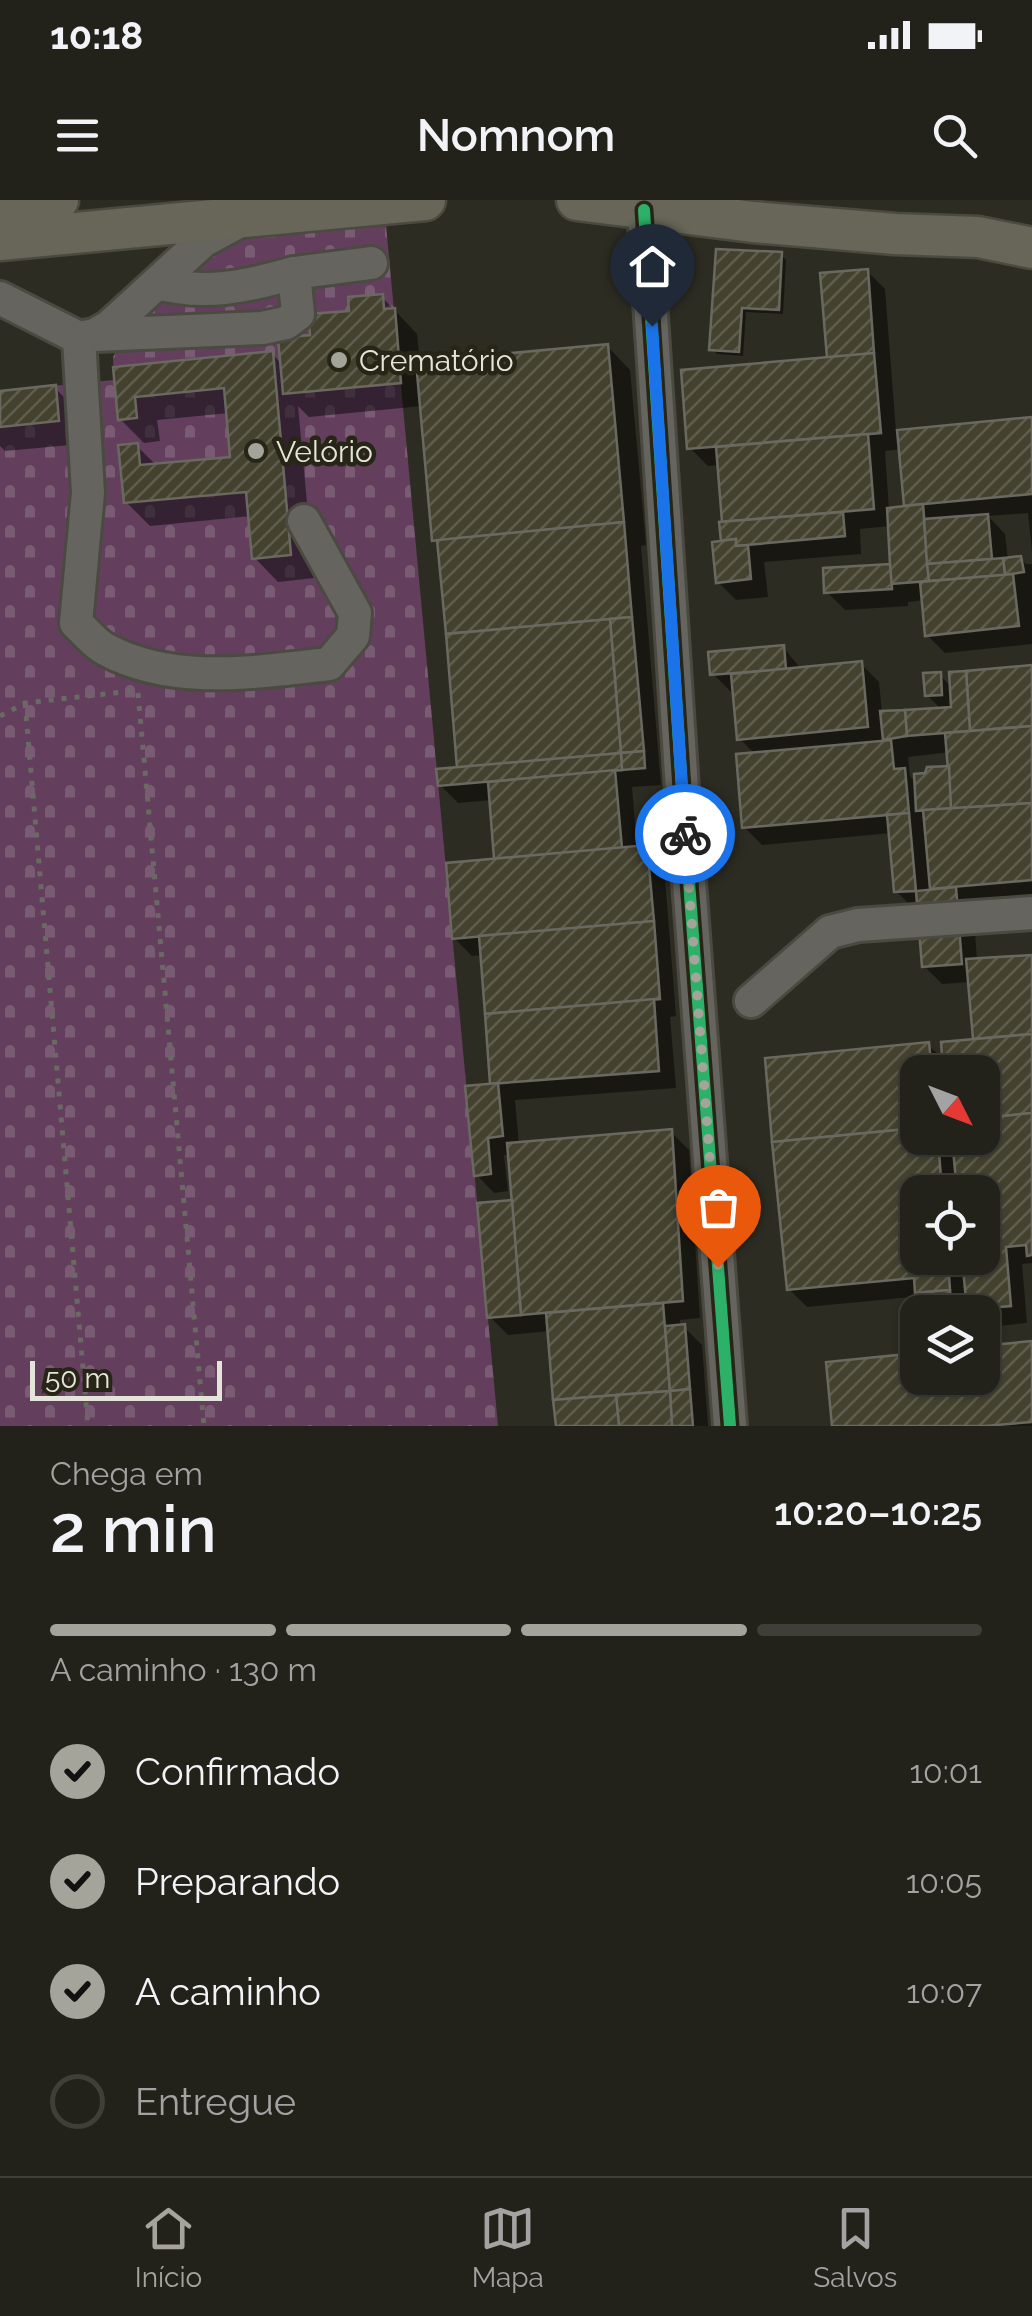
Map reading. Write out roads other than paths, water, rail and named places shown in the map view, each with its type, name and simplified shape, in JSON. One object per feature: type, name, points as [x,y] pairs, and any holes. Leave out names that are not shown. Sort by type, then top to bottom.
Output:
[{"type":"main road","points":[[0,207],[58,200]]},
{"type":"main road","points":[[0,240],[425,200]]},
{"type":"main road","points":[[577,200],[895,234],[978,237],[1032,248]]},
{"type":"main road","points":[[840,200],[842,210],[853,221],[895,234]]},
{"type":"main road","points":[[978,237],[1032,229]]},
{"type":"street","points":[[644,210],[730,1426]]},
{"type":"street","points":[[87,336],[110,326],[204,241],[245,218]]},
{"type":"street","points":[[158,283],[187,291],[217,289],[371,263]]},
{"type":"street","points":[[0,298],[87,336],[224,330],[286,323],[298,314],[294,273]]},
{"type":"street","points":[[87,336],[88,493],[76,622],[102,648],[147,666],[210,674],[330,664],[353,636],[355,613],[304,522]]},
{"type":"street","points":[[751,1001],[830,932],[858,924],[1032,912]]},
{"type":"place","name":"Crematório","points":[[339,360]]},
{"type":"place","name":"Velório","points":[[256,451]]}]
